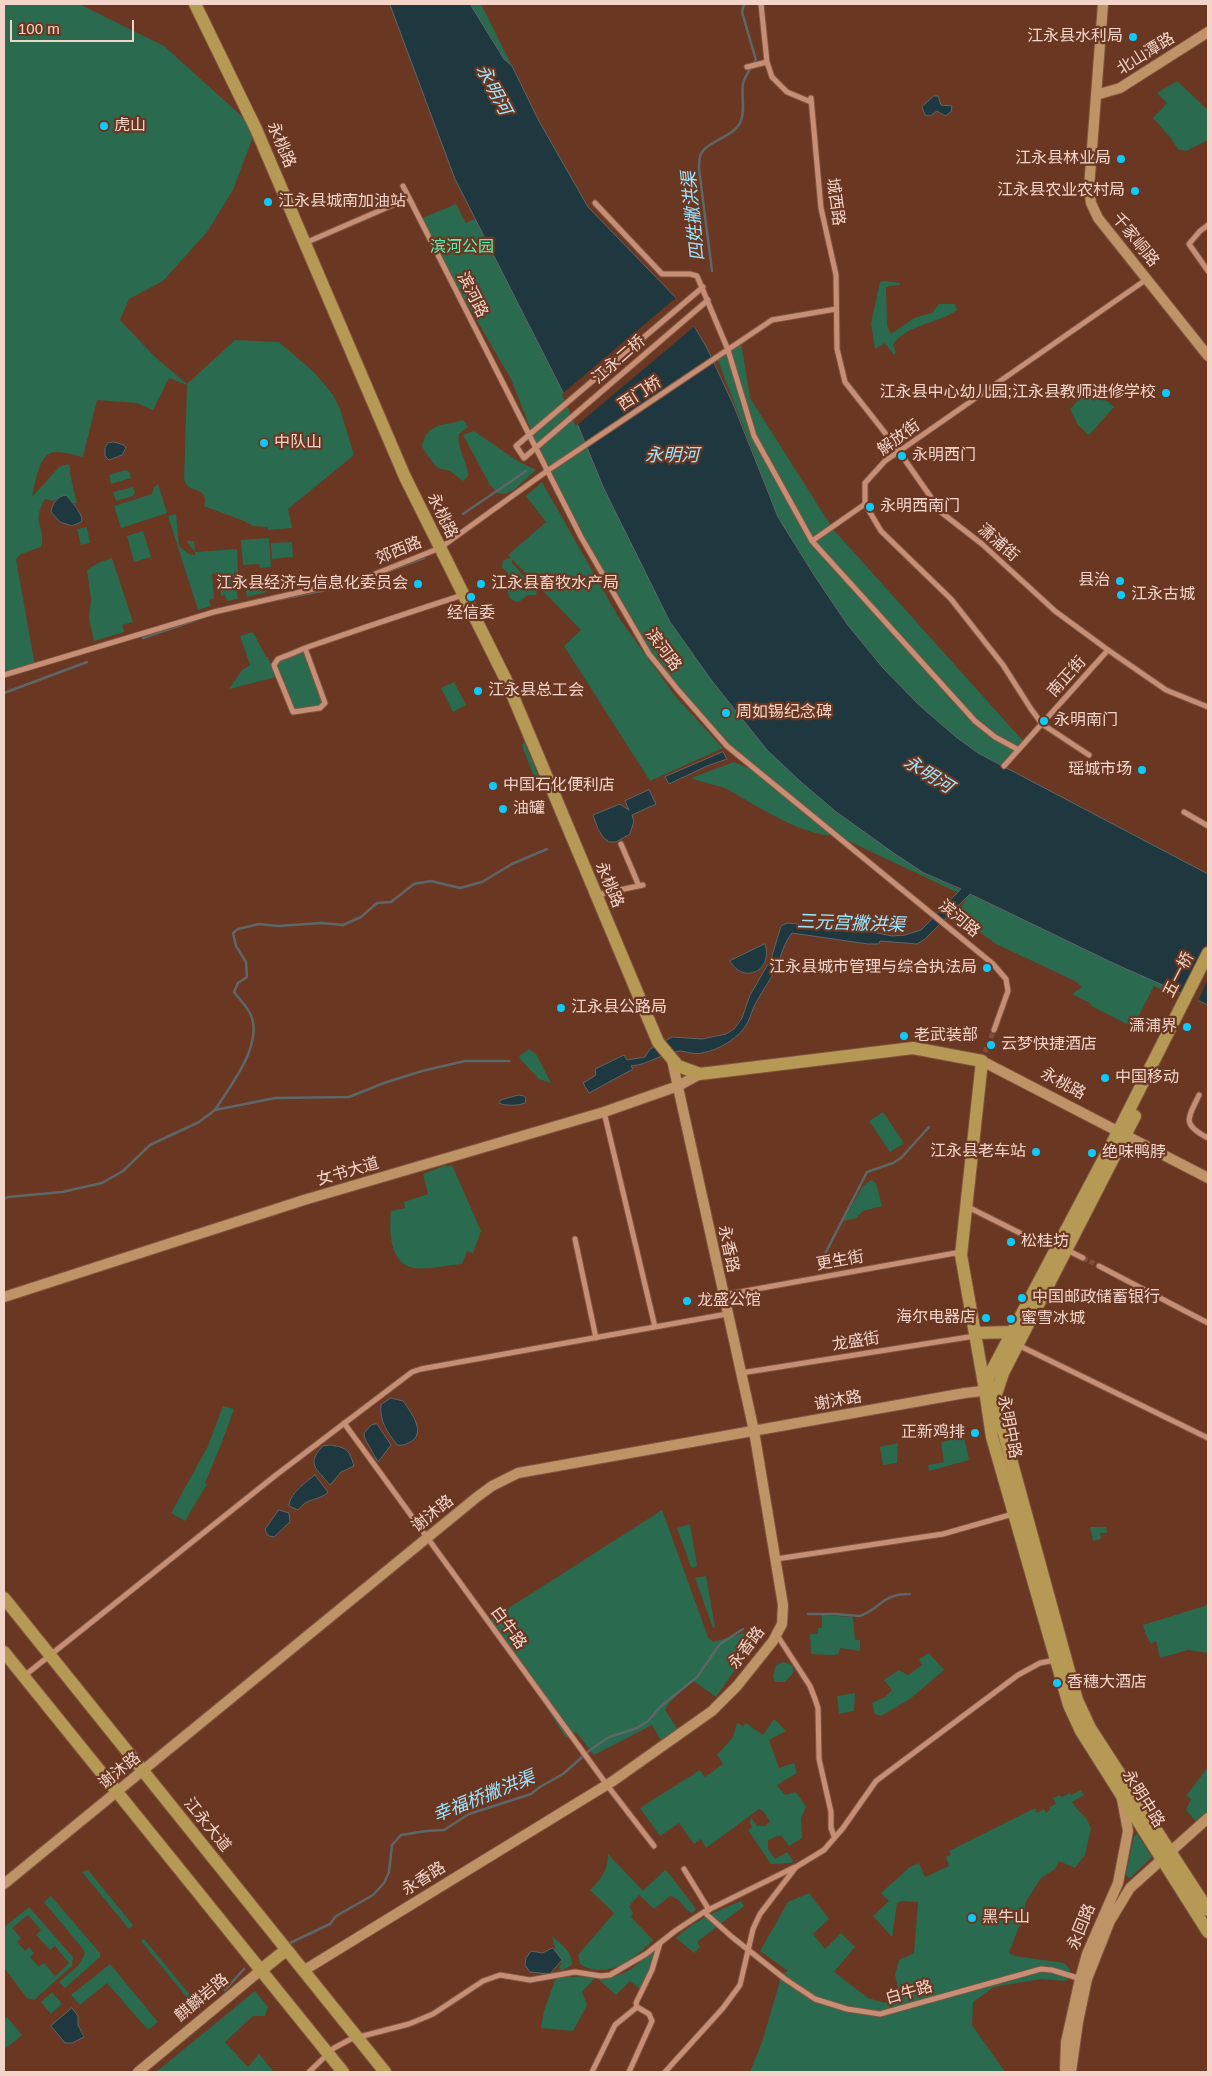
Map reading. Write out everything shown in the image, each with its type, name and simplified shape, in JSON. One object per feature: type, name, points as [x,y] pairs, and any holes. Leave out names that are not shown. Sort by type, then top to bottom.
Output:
[{"type":"main road","name":"永桃路","points":[[195,4],[256,129],[404,477],[507,682],[658,1042],[672,1060]]},
{"type":"main road","name":"千家峒路","points":[[1103,4],[1089,188],[1091,203],[1098,218],[1208,356]]},
{"type":"main road","name":"北山潭路","points":[[1096,95],[1120,88],[1208,32]]},
{"type":"main road","name":"五一桥","points":[[1182,1014],[1208,953]]},
{"type":"main road","name":"五一桥","points":[[1182,1014],[1208,968]]},
{"type":"main road","name":"永明中路","points":[[999,1369],[1012,1332],[1122,1134],[1182,1014]]},
{"type":"main road","name":"永桃路","points":[[694,1072],[913,1048],[983,1058],[1122,1134],[1208,1178]]},
{"type":"main road","points":[[983,1058],[961,1252],[985,1390]]},
{"type":"main road","points":[[672,1060],[678,1066],[694,1072]]},
{"type":"main road","name":"永香路","points":[[303,1971],[607,1785],[712,1711],[737,1686],[773,1642],[782,1624],[783,1605],[754,1431],[672,1060]]},
{"type":"main road","name":"女书大道","points":[[4,1297],[304,1200],[604,1112],[678,1086],[694,1072]]},
{"type":"main road","name":"永明中路","points":[[1057,1249],[1018,1344],[985,1390],[994,1414],[1077,1700],[1090,1728],[1163,1855]]},
{"type":"main road","points":[[976,1334],[1012,1332]]},
{"type":"main road","points":[[981,1361],[989,1367],[999,1369],[994,1414]]},
{"type":"main road","points":[[981,1361],[976,1383],[965,1393],[975,1397],[994,1414]]},
{"type":"main road","name":"谢沐路","points":[[4,1884],[492,1486],[518,1472],[985,1390]]},
{"type":"main road","name":"永明中路","points":[[994,1414],[1014,1514],[1069,1705],[1081,1731],[1163,1855]]},
{"type":"main road","name":"江永大道","points":[[4,1598],[385,2072]]},
{"type":"main road","points":[[4,1652],[343,2072]]},
{"type":"main road","name":"永回路","points":[[1071,2072],[1087,1954],[1118,1883],[1128,1831],[1122,1795]]},
{"type":"main road","points":[[1108,1905],[1163,1855],[1208,1818]]},
{"type":"main road","points":[[1163,1855],[1208,1910]]},
{"type":"main road","points":[[1163,1855],[1208,1932]]},
{"type":"main road","name":"永回路","points":[[1065,2072],[1066,2042],[1083,1980],[1110,1920],[1130,1888],[1163,1855]]},
{"type":"main road","name":"麒麟岩路","points":[[138,2072],[286,1950]]},
{"type":"street","points":[[747,67],[767,62],[761,4]]},
{"type":"street","name":"城西路","points":[[767,62],[772,77],[787,92],[811,100],[821,208],[836,275],[836,310]]},
{"type":"street","name":"滨河路","points":[[403,186],[581,537],[649,654],[695,711],[727,746],[994,964],[1006,979],[1008,991],[994,1030]]},
{"type":"street","points":[[305,243],[409,198]]},
{"type":"street","points":[[595,203],[662,274],[694,275],[700,280],[728,350],[754,436],[812,540],[975,721],[995,737],[1017,749]]},
{"type":"street","points":[[1208,225],[1189,244],[1208,270]]},
{"type":"street","points":[[1203,264],[1208,260]]},
{"type":"street","name":"解放街","points":[[864,504],[865,483],[885,462],[1147,279]]},
{"type":"street","name":"江永二桥","points":[[529,435],[703,287]]},
{"type":"street","name":"江永二桥","points":[[535,448],[708,300]]},
{"type":"street","name":"西门桥","points":[[576,450],[772,320],[836,310]]},
{"type":"street","name":"潇浦街","points":[[836,310],[837,349],[845,382],[900,452],[942,513],[982,544],[1055,610],[1108,650],[1166,690],[1208,706]]},
{"type":"street","points":[[529,435],[516,446],[524,458],[535,448]]},
{"type":"street","name":"郊西路","points":[[4,675],[214,612],[370,576],[440,548],[576,450]]},
{"type":"street","points":[[812,540],[864,504],[881,531],[951,599],[1003,665],[1042,724],[1089,755]]},
{"type":"street","points":[[305,648],[325,703],[320,708],[293,712],[274,665],[278,659],[295,654],[305,648],[464,594]]},
{"type":"street","name":"南正街","points":[[1004,766],[1017,749],[1108,650]]},
{"type":"street","points":[[1184,812],[1208,826]]},
{"type":"street","points":[[596,895],[641,885],[621,844]]},
{"type":"street","points":[[1200,1094],[1190,1114],[1191,1127],[1193,1131],[1208,1138]]},
{"type":"street","points":[[604,1112],[655,1327]]},
{"type":"street","points":[[966,1207],[1032,1239]]},
{"type":"street","points":[[575,1239],[596,1338]]},
{"type":"street","points":[[1057,1249],[1083,1258]]},
{"type":"street","name":"更生街","points":[[723,1295],[961,1252]]},
{"type":"street","points":[[1099,1266],[1208,1323]]},
{"type":"street","points":[[23,1676],[344,1423],[412,1372],[727,1314]]},
{"type":"street","name":"龙盛街","points":[[741,1373],[976,1334]]},
{"type":"street","points":[[1018,1344],[1208,1438]]},
{"type":"street","name":"白牛路","points":[[344,1423],[582,1751],[654,1846]]},
{"type":"street","points":[[776,1559],[943,1534],[1014,1514]]},
{"type":"street","points":[[777,1635],[810,1686],[818,1708],[819,1758],[831,1812],[830,1828],[834,1836]]},
{"type":"street","points":[[309,2072],[334,2048],[357,2038],[409,2024],[433,2014],[483,1981],[500,1975],[530,1980],[575,1972],[601,1976],[610,1975],[646,1954],[707,1911],[796,1867],[824,1850],[876,1781],[1018,1675],[1040,1664],[1056,1660]]},
{"type":"street","points":[[666,2072],[740,1985],[748,1950],[760,1914],[796,1867]]},
{"type":"street","name":"白牛路","points":[[684,1869],[713,1921],[785,1979],[815,1999],[847,2009],[880,2014],[1041,1969],[1052,1970],[1083,1980]]},
{"type":"street","points":[[637,2007],[636,2003],[652,1970],[661,1942]]},
{"type":"street","points":[[592,2072],[615,2025],[637,2007]]},
{"type":"street","points":[[629,2072],[652,2021],[649,2014],[637,2007]]},
{"type":"green space","points":[[4,4],[79,4],[164,46],[256,129],[233,190],[207,232],[163,281],[129,299],[120,320],[154,356],[187,384],[235,340],[279,342],[315,373],[333,395],[340,409],[354,455],[288,509],[292,528],[268,530],[268,527],[253,526],[204,506],[204,495],[188,487],[184,480],[187,385],[169,378],[153,410],[137,403],[97,400],[83,457],[63,452],[50,453],[42,462],[36,477],[32,497],[59,467],[68,464],[77,503],[71,504],[69,498],[62,496],[53,501],[45,499],[39,514],[42,535],[41,547],[21,554],[16,559],[35,666],[4,676]]},
{"type":"green space","points":[[470,4],[481,4],[512,66],[504,59]]},
{"type":"green space","points":[[1177,81],[1208,110],[1208,140],[1186,151],[1178,149],[1153,118],[1167,103],[1157,93]]},
{"type":"green space","name":"滨河公园","points":[[456,204],[466,223],[475,219],[570,406],[670,622],[712,681],[767,750],[835,811],[924,873],[1174,990],[1173,995],[1154,986],[1133,1027],[1091,1006],[1090,1003],[1072,994],[1082,987],[1075,981],[996,944],[962,919],[968,914],[961,908],[967,897],[838,836],[824,835],[795,826],[766,812],[727,789],[691,778],[734,762],[758,772],[727,746],[649,654],[547,471],[511,379],[434,247],[420,219]]},
{"type":"green space","points":[[880,282],[900,283],[900,285],[886,288],[887,326],[891,334],[914,318],[932,313],[939,304],[955,304],[957,310],[949,315],[914,328],[899,338],[893,345],[896,352],[894,355],[885,343],[875,349],[871,323]]},
{"type":"green space","points":[[741,342],[750,398],[833,529],[1024,742],[1004,766],[978,753],[956,737],[919,705],[883,668],[847,624],[778,517],[717,358]]},
{"type":"green space","points":[[1091,387],[1114,407],[1089,435],[1078,425],[1070,409]]},
{"type":"green space","points":[[463,420],[468,427],[459,434],[459,444],[468,476],[463,481],[450,471],[438,468],[422,447],[424,439],[431,429]]},
{"type":"green space","points":[[474,431],[516,460],[536,470],[515,489],[505,494],[497,493],[490,485],[463,435]]},
{"type":"green space","points":[[126,470],[130,473],[131,478],[111,484],[109,475]]},
{"type":"green space","points":[[542,482],[619,618],[676,697],[723,748],[650,781],[564,646],[581,630],[512,559],[512,563],[537,591],[536,595],[528,595],[519,602],[511,599],[507,590],[510,578],[502,568],[503,560],[511,558],[508,555],[546,522],[526,496]]},
{"type":"green space","points":[[158,484],[167,513],[121,528],[114,506],[152,494],[154,487]]},
{"type":"green space","points":[[133,487],[135,492],[133,496],[116,501],[113,492]]},
{"type":"green space","points":[[176,514],[179,546],[189,554],[195,555],[195,552],[237,549],[238,572],[234,573],[238,599],[227,601],[225,595],[221,596],[219,573],[212,574],[214,598],[209,600],[211,606],[198,610],[168,516]]},
{"type":"green space","points":[[87,527],[90,543],[81,545],[77,529]]},
{"type":"green space","points":[[143,531],[151,557],[134,562],[127,536]]},
{"type":"green space","points":[[269,538],[271,567],[260,568],[259,564],[243,565],[241,540]]},
{"type":"green space","points":[[186,541],[194,541],[195,552]]},
{"type":"green space","points":[[292,542],[293,557],[272,559],[271,543]]},
{"type":"green space","points":[[112,558],[133,622],[122,625],[124,632],[94,641],[89,618],[91,599],[87,570],[98,563]]},
{"type":"green space","points":[[261,577],[267,592],[247,597],[244,581],[260,580]]},
{"type":"green space","points":[[253,632],[266,657],[268,657],[276,677],[229,689],[242,670],[250,665],[240,636]]},
{"type":"green space","points":[[305,648],[325,705],[293,712],[275,668],[276,661]]},
{"type":"green space","points":[[454,682],[466,705],[453,712],[441,688]]},
{"type":"green space","points":[[524,741],[541,782],[535,779],[522,746]]},
{"type":"green space","points":[[529,1049],[536,1054],[551,1083],[539,1079],[521,1060],[519,1056]]},
{"type":"green space","points":[[883,1112],[904,1143],[890,1152],[869,1121]]},
{"type":"green space","points":[[446,1165],[447,1167],[452,1165],[481,1231],[473,1253],[467,1251],[462,1264],[414,1268],[406,1265],[395,1253],[390,1227],[391,1211],[405,1208],[404,1202],[428,1194],[423,1174]]},
{"type":"green space","points":[[871,1180],[876,1183],[882,1206],[863,1211],[856,1218],[843,1221],[863,1186]]},
{"type":"green space","points":[[223,1406],[234,1409],[205,1483],[207,1484],[185,1521],[171,1513],[208,1446]]},
{"type":"green space","points":[[964,1437],[969,1460],[929,1471],[928,1465],[944,1462],[941,1442]]},
{"type":"green space","points":[[898,1443],[897,1463],[883,1465],[880,1447]]},
{"type":"green space","points":[[662,1510],[708,1637],[713,1642],[750,1631],[748,1651],[716,1697],[692,1680],[669,1703],[665,1710],[680,1733],[664,1745],[652,1725],[594,1755],[576,1732],[566,1738],[490,1620]]},
{"type":"green space","points":[[690,1524],[697,1565],[694,1568],[691,1567],[677,1528]]},
{"type":"green space","points":[[1090,1527],[1106,1527],[1107,1533],[1100,1533],[1101,1539],[1093,1541]]},
{"type":"green space","points":[[706,1576],[715,1627],[713,1628],[695,1578]]},
{"type":"green space","points":[[1208,1605],[1208,1653],[1188,1650],[1160,1658],[1156,1641],[1151,1644],[1143,1625]]},
{"type":"green space","points":[[822,1615],[853,1617],[855,1640],[860,1640],[860,1651],[840,1648],[839,1654],[811,1654],[810,1634],[818,1634],[818,1628],[822,1628]]},
{"type":"green space","points":[[929,1653],[944,1670],[910,1699],[881,1716],[875,1714],[872,1703],[885,1697],[892,1690],[884,1680],[899,1670],[908,1675],[922,1665],[919,1659]]},
{"type":"green space","points":[[784,1662],[792,1665],[794,1672],[785,1682],[775,1682],[773,1677],[776,1665]]},
{"type":"green space","points":[[855,1693],[854,1711],[839,1714],[837,1696]]},
{"type":"green space","points":[[774,1719],[786,1731],[769,1740],[779,1768],[794,1763],[797,1773],[777,1785],[785,1795],[796,1792],[806,1807],[801,1818],[802,1838],[789,1846],[781,1835],[768,1840],[768,1849],[775,1859],[787,1852],[793,1861],[792,1863],[771,1864],[748,1830],[752,1827],[751,1817],[757,1826],[765,1826],[770,1821],[763,1811],[759,1809],[706,1848],[701,1839],[694,1844],[679,1823],[660,1836],[640,1808],[700,1770],[705,1777],[723,1764],[717,1755],[733,1737],[737,1723],[743,1726],[746,1723],[763,1735]]},
{"type":"green space","points":[[1208,1767],[1208,1812],[1196,1822],[1186,1810],[1191,1799],[1186,1796]]},
{"type":"green space","points":[[1081,1790],[1084,1795],[1072,1802],[1086,1818],[1091,1828],[1085,1855],[1075,1868],[1059,1861],[1055,1869],[1041,1878],[1025,1903],[1025,1919],[1018,1929],[1009,1953],[1015,1956],[1064,1963],[1070,1969],[1069,1977],[1066,1981],[1041,1979],[994,1987],[973,2002],[972,2025],[1005,2072],[750,2072],[762,2042],[782,1974],[788,1971],[760,1951],[788,1902],[809,1893],[829,1919],[813,1934],[825,1949],[841,1933],[855,1947],[834,1972],[868,1998],[885,2003],[899,1992],[895,1975],[899,1960],[914,1953],[918,1902],[902,1901],[897,1903],[892,1937],[873,1916],[889,1901],[881,1893],[910,1867],[919,1863],[925,1877],[949,1866],[946,1857],[951,1855],[949,1851],[1035,1808],[1037,1813],[1044,1809],[1046,1813],[1050,1810],[1049,1807],[1056,1804],[1053,1798],[1060,1795],[1062,1797],[1070,1793],[1071,1795]]},
{"type":"green space","points":[[1137,1834],[1152,1857],[1129,1879],[1126,1874],[1134,1836]]},
{"type":"green space","points":[[608,1854],[643,1891],[665,1870],[667,1871],[696,1909],[692,1913],[678,1900],[670,1896],[654,1909],[639,1895],[629,1906],[633,1913],[631,1917],[653,1940],[638,1954],[620,1966],[600,1970],[590,1969],[580,1964],[578,1955],[614,1913],[590,1890],[603,1874],[607,1865]]},
{"type":"green space","points":[[88,1870],[133,1925],[129,1929],[82,1872]]},
{"type":"green space","points":[[51,1896],[100,1953],[100,1957],[65,1988],[59,1982],[78,1966],[85,1954],[83,1949],[44,1902]]},
{"type":"green space","points":[[741,1901],[744,1906],[697,1942],[700,1947],[694,1953],[676,1938],[699,1921]]},
{"type":"green space","points":[[29,1907],[73,1957],[72,1966],[34,2000],[27,1998],[4,1968],[4,1927]],"holes":[[[28,1915],[41,1930],[36,1935],[50,1950],[55,1946],[69,1963],[55,1976],[44,1963],[39,1967],[30,1957],[34,1953],[29,1947],[25,1951],[17,1942],[21,1938],[12,1928]]]},
{"type":"green space","points":[[552,1936],[566,1949],[572,1960],[572,1965],[563,1970],[559,1970],[562,1960],[556,1952]]},
{"type":"green space","points":[[144,1939],[191,1996],[188,1999],[141,1941]]},
{"type":"green space","points":[[656,1949],[641,1990],[630,1981],[616,1995],[597,1978],[594,1979],[582,1992],[587,2005],[573,2031],[541,2028],[544,2011],[556,1977],[615,1976],[630,1970]]},
{"type":"green space","points":[[110,1964],[158,2022],[148,2030],[107,1983],[80,2005],[71,1995]]},
{"type":"green space","points":[[255,1991],[268,2007],[265,2016],[253,2016],[225,2042],[248,2067],[259,2054],[274,2072],[156,2072]]},
{"type":"green space","points":[[52,1992],[62,2004],[51,2014],[41,2002]]},
{"type":"green space","points":[[7,2017],[22,2035],[4,2050],[4,2020]]},
{"type":"water","name":"永明河","points":[[390,4],[470,4],[504,59],[512,66],[539,121],[588,207],[680,302],[707,348],[734,406],[778,517],[847,624],[883,668],[919,705],[978,753],[1208,874],[1208,1005],[1115,964],[970,894],[925,939],[917,944],[880,941],[879,944],[868,944],[792,933],[774,972],[754,1006],[748,1022],[734,1038],[722,1046],[702,1053],[696,1054],[679,1051],[643,1064],[631,1066],[633,1069],[589,1093],[583,1083],[596,1075],[595,1069],[624,1055],[627,1060],[645,1057],[650,1049],[672,1037],[702,1039],[726,1034],[734,1029],[742,1018],[750,995],[771,959],[781,926],[787,923],[863,930],[892,936],[905,935],[921,930],[961,889],[924,873],[895,854],[835,811],[801,782],[767,750],[712,681],[670,622],[604,489],[570,406],[455,179]]},
{"type":"water","points":[[934,96],[938,96],[941,105],[952,106],[951,112],[945,116],[937,111],[930,116],[925,115],[922,107]]},
{"type":"water","points":[[114,442],[124,445],[126,448],[122,455],[109,460],[105,456],[105,447],[108,443]]},
{"type":"water","points":[[66,495],[78,510],[82,519],[81,522],[72,526],[60,522],[51,512],[56,500]]},
{"type":"water","points":[[723,752],[727,759],[669,784],[665,777]]},
{"type":"water","points":[[649,790],[656,804],[632,815],[634,821],[630,834],[616,842],[609,842],[603,837],[593,815],[620,804],[629,810],[625,801]]},
{"type":"water","points":[[765,944],[767,953],[765,961],[756,972],[742,972],[730,961]]},
{"type":"water","points":[[519,1095],[524,1096],[526,1099],[525,1103],[505,1105],[499,1103],[501,1100]]},
{"type":"water","points":[[391,1398],[403,1401],[413,1415],[417,1427],[416,1437],[405,1444],[397,1445],[387,1431],[381,1417],[381,1405]]},
{"type":"water","points":[[377,1424],[391,1445],[378,1462],[365,1439],[364,1433],[371,1425]]},
{"type":"water","points":[[323,1446],[341,1447],[347,1451],[351,1456],[354,1466],[341,1472],[330,1485],[317,1470],[314,1462],[315,1457]]},
{"type":"water","points":[[315,1475],[328,1492],[306,1503],[298,1510],[289,1506],[295,1493]]},
{"type":"water","points":[[279,1510],[289,1513],[290,1522],[274,1537],[269,1536],[265,1531],[266,1528]]},
{"type":"water","points":[[553,1948],[562,1960],[550,1974],[530,1972],[525,1965],[526,1958],[531,1951],[542,1953]]},
{"type":"water","points":[[72,2008],[78,2016],[78,2025],[84,2037],[72,2043],[65,2043],[51,2026]]},
{"type":"pier","points":[[678,296],[696,325],[576,426],[562,394]]},
{"type":"pier","points":[[1208,941],[1208,979],[1197,1003],[1181,996]]},
{"type":"waterway","name":"四姓撇洪渠","points":[[712,271],[699,161],[704,150],[737,128],[742,118],[743,84],[756,60],[742,12],[744,4]]},
{"type":"waterway","points":[[463,514],[526,471]]},
{"type":"waterway","points":[[378,575],[424,558]]},
{"type":"waterway","points":[[281,599],[363,580]]},
{"type":"waterway","points":[[143,638],[196,620]]},
{"type":"waterway","points":[[4,693],[87,662]]},
{"type":"waterway","name":"三元宫撇洪渠","points":[[215,1110],[236,1078],[248,1054],[254,1030],[251,1014],[234,992],[238,983],[247,977],[246,962],[236,946],[233,933],[238,929],[259,924],[278,926],[322,923],[343,925],[361,917],[377,903],[391,902],[414,884],[431,881],[460,888],[482,882],[512,864],[547,849]]},
{"type":"waterway","name":"三元宫撇洪渠","points":[[4,1199],[8,1197],[62,1192],[102,1183],[123,1171],[150,1145],[199,1122],[215,1110],[275,1098],[349,1097],[422,1071],[465,1061],[509,1061]]},
{"type":"waterway","points":[[824,1256],[867,1172],[893,1163],[901,1158],[929,1127]]},
{"type":"waterway","name":"幸福桥撇洪渠","points":[[808,1614],[860,1616],[893,1596],[910,1594]]},
{"type":"waterway","name":"幸福桥撇洪渠","points":[[290,1943],[330,1924],[336,1916],[373,1895],[384,1883],[389,1872],[392,1845],[401,1835],[444,1830],[469,1814],[531,1794],[563,1774],[590,1750],[609,1737],[637,1728],[648,1721],[660,1707],[697,1677],[720,1644],[743,1629]]},
{"type":"waterway","name":"幸福桥撇洪渠","points":[[225,1990],[244,1969]]},
{"type":"tunnel","points":[[985,1052],[994,1030]]},
{"type":"tunnel","points":[[1032,1239],[1048,1246]]},
{"type":"tunnel","points":[[1083,1258],[1099,1266]]},
{"type":"place","name":"江永县水利局","points":[[1133,37]]},
{"type":"place","name":"虎山","points":[[104,126]]},
{"type":"place","name":"江永县林业局","points":[[1121,159]]},
{"type":"place","name":"江永县农业农村局","points":[[1135,191]]},
{"type":"place","name":"江永县城南加油站","points":[[268,202]]},
{"type":"place","name":"江永县中心幼儿园;江永县教师进修学校","points":[[1166,393]]},
{"type":"place","name":"中队山","points":[[264,443]]},
{"type":"place","name":"永明西门","points":[[902,456]]},
{"type":"place","name":"永明西南门","points":[[870,507]]},
{"type":"place","name":"县治","points":[[1120,581]]},
{"type":"place","name":"江永县经济与信息化委员会","points":[[418,584]]},
{"type":"place","name":"江永县畜牧水产局","points":[[481,584]]},
{"type":"place","name":"江永古城","points":[[1121,595]]},
{"type":"place","name":"经信委","points":[[471,597]]},
{"type":"place","name":"江永县总工会","points":[[478,691]]},
{"type":"place","name":"周如锡纪念碑","points":[[726,713]]},
{"type":"place","name":"永明南门","points":[[1044,721]]},
{"type":"place","name":"瑶城市场","points":[[1142,770]]},
{"type":"place","name":"中国石化便利店","points":[[493,786]]},
{"type":"place","name":"油罐","points":[[503,809]]},
{"type":"place","name":"江永县城市管理与综合执法局","points":[[987,968]]},
{"type":"place","name":"江永县公路局","points":[[561,1008]]},
{"type":"place","name":"潇浦界","points":[[1187,1027]]},
{"type":"place","name":"老武装部","points":[[904,1036]]},
{"type":"place","name":"云梦快捷酒店","points":[[991,1045]]},
{"type":"place","name":"中国移动","points":[[1105,1078]]},
{"type":"place","name":"江永县老车站","points":[[1036,1152]]},
{"type":"place","name":"绝味鸭脖","points":[[1092,1153]]},
{"type":"place","name":"松桂坊","points":[[1011,1242]]},
{"type":"place","name":"中国邮政储蓄银行","points":[[1022,1298]]},
{"type":"place","name":"龙盛公馆","points":[[687,1301]]},
{"type":"place","name":"海尔电器店","points":[[986,1318]]},
{"type":"place","name":"蜜雪冰城","points":[[1011,1319]]},
{"type":"place","name":"正新鸡排","points":[[975,1433]]},
{"type":"place","name":"香穗大酒店","points":[[1057,1683]]},
{"type":"place","name":"黑牛山","points":[[972,1918]]}]
